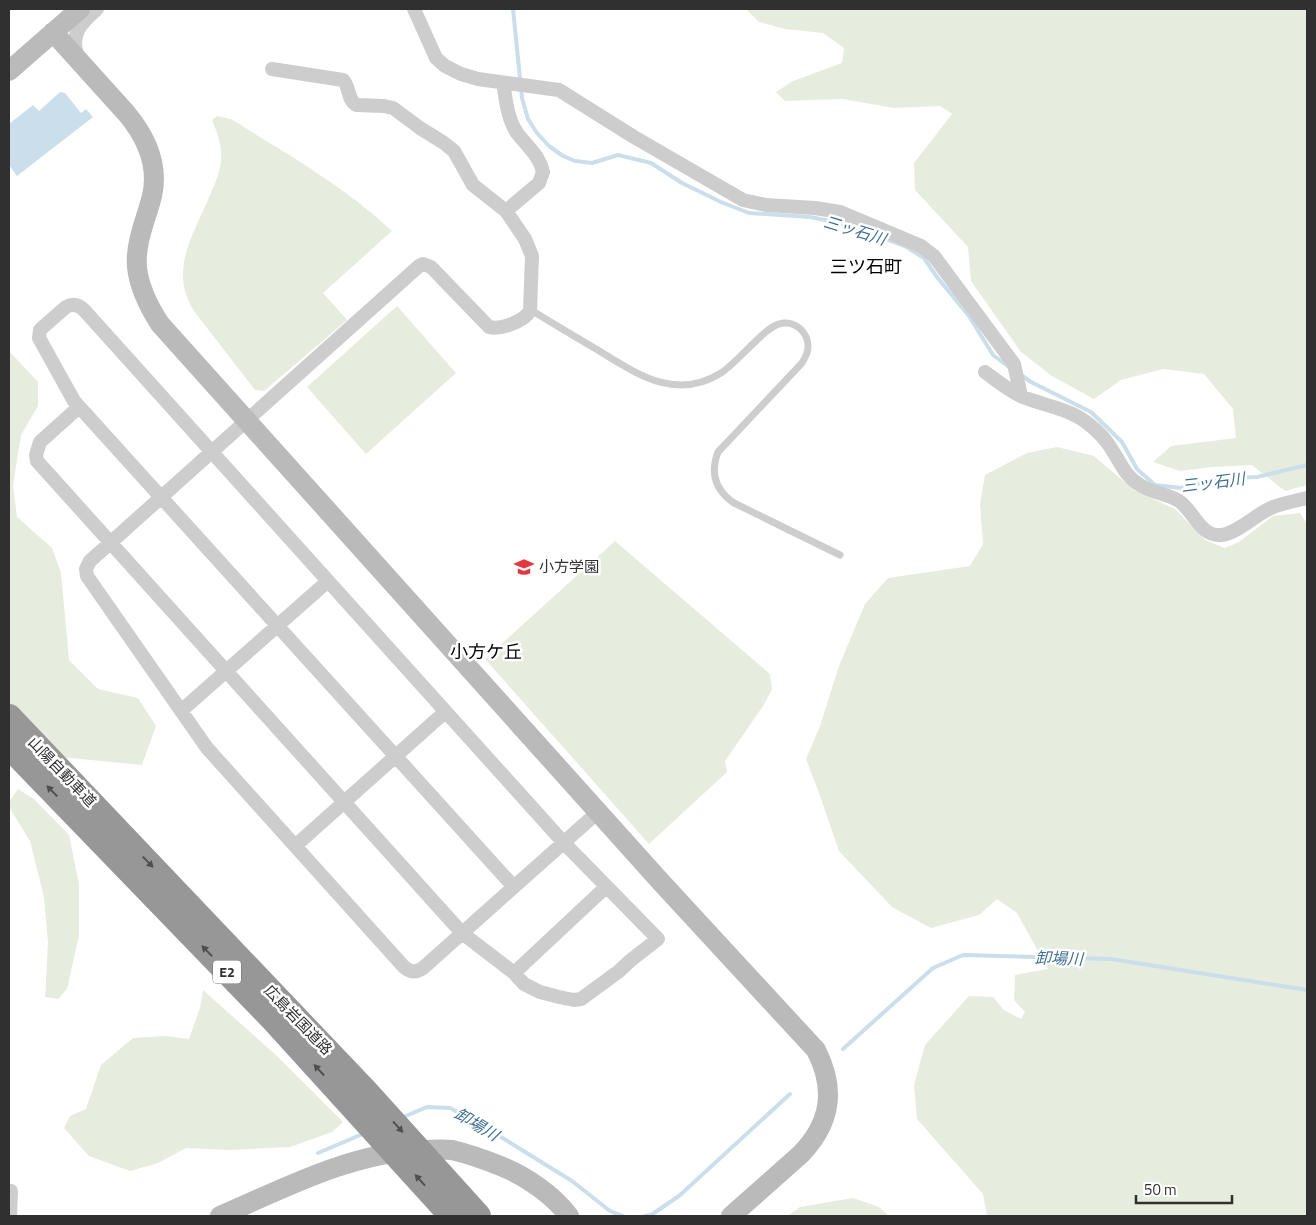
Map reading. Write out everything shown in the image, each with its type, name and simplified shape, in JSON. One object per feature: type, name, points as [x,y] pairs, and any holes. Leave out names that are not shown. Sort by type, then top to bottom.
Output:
[{"type":"highway","name":"山陽自動車道","points":[[9,717],[78,788],[101,831]]},
{"type":"highway","name":"山陽自動車道","points":[[9,746],[101,831]]},
{"type":"highway","name":"広島岩国道路","points":[[101,831],[274,1020],[358,1098],[478,1216]]},
{"type":"highway","name":"広島岩国道路","points":[[358,1098],[452,1216]]},
{"type":"street","points":[[9,71],[80,9]]},
{"type":"street","points":[[83,66],[77,57],[75,37],[79,27],[97,9]]},
{"type":"street","points":[[414,9],[436,58],[445,66],[461,74],[478,79],[559,90],[634,138],[743,200],[766,206],[814,208],[840,212],[921,246],[934,256],[1014,364],[1021,393]]},
{"type":"street","points":[[53,32],[138,128],[146,143],[152,160],[154,177],[152,195],[142,228],[137,261],[142,288],[149,307],[160,324],[598,812],[807,1039],[822,1063],[826,1076],[828,1105],[819,1132],[801,1154],[731,1216]]},
{"type":"street","points":[[272,69],[340,79],[346,82],[350,99],[356,105],[393,108],[450,147],[458,157],[473,185],[506,211],[526,239],[532,256],[530,310],[528,315],[523,318],[500,327],[488,327],[431,266],[423,264],[88,563],[86,569],[87,576],[207,748],[407,970],[414,972],[421,970],[598,812]]},
{"type":"street","points":[[505,83],[512,123],[516,132],[536,154],[544,172],[539,183],[506,211]]},
{"type":"street","points":[[79,407],[40,442],[36,458],[462,933],[514,973],[524,984],[540,992],[574,1000],[581,999],[658,939],[564,843],[84,310],[74,305],[66,307],[40,330],[39,338],[72,398],[514,887]]},
{"type":"street","points":[[985,372],[1004,386],[1072,414],[1086,422],[1113,451],[1124,471],[1136,483],[1154,493],[1179,501],[1204,531],[1220,536],[1234,532],[1251,518],[1272,507],[1307,498]]},
{"type":"street","points":[[181,710],[328,581]]},
{"type":"street","points":[[296,846],[445,712]]},
{"type":"street","points":[[514,973],[606,887]]},
{"type":"street","points":[[220,1216],[341,1164],[397,1151],[426,1150],[451,1150],[485,1159],[516,1172],[546,1193],[569,1216]]},
{"type":"street","points":[[10,1216],[11,1191]]},
{"type":"lane","points":[[530,310],[636,374],[670,385],[693,384],[716,376],[735,362],[773,327],[778,324],[788,323],[798,326],[805,334],[808,344],[807,354],[802,362],[718,452],[714,461],[715,481],[719,490],[734,503],[840,555]]},
{"type":"green space","points":[[746,9],[1307,9],[1307,485],[1285,491],[1252,465],[1180,471],[1153,462],[1171,446],[1236,438],[1233,409],[1204,374],[1163,369],[1121,380],[1094,399],[1052,376],[1021,352],[971,281],[968,247],[915,190],[914,163],[952,114],[940,106],[894,108],[842,99],[785,101],[776,92],[793,81],[842,63],[844,48],[823,33],[785,29],[759,22]]},
{"type":"green space","points":[[217,116],[231,119],[314,171],[354,199],[392,231],[323,293],[347,320],[264,391],[255,390],[194,311],[183,281],[186,252],[220,168],[220,143],[212,120]]},
{"type":"green space","points":[[397,306],[456,373],[366,454],[307,387]]},
{"type":"green space","points":[[9,351],[38,382],[38,406],[21,435],[13,485],[17,517],[52,548],[61,573],[69,660],[98,689],[138,698],[156,726],[142,765],[60,757],[9,705]]},
{"type":"green space","points":[[1057,447],[1094,456],[1134,490],[1175,509],[1205,540],[1225,548],[1239,542],[1273,516],[1300,513],[1307,524],[1307,1216],[987,1216],[983,1194],[917,1119],[914,1085],[925,1045],[969,996],[993,997],[1004,1010],[1021,1019],[1025,1012],[1014,1000],[1015,975],[1048,969],[1017,913],[997,899],[979,915],[931,928],[892,907],[839,851],[806,759],[820,726],[839,666],[865,604],[888,578],[970,566],[983,544],[980,504],[985,475],[1027,453]]},
{"type":"green space","points":[[615,541],[770,674],[772,690],[725,761],[727,772],[649,844],[485,659]]},
{"type":"green space","points":[[18,789],[34,799],[69,835],[79,884],[79,935],[67,989],[58,999],[45,997],[48,942],[44,897],[30,841],[9,807],[9,802]]},
{"type":"green space","points":[[203,990],[277,1056],[343,1122],[332,1132],[290,1147],[232,1150],[186,1148],[158,1163],[130,1171],[89,1156],[64,1128],[70,1116],[86,1109],[101,1065],[133,1038],[165,1036],[189,1039],[200,1008]]},
{"type":"green space","points":[[853,1198],[879,1207],[889,1216],[787,1216],[800,1207]]},
{"type":"water","points":[[60,92],[65,93],[81,113],[86,109],[93,117],[17,176],[9,165],[9,124],[33,105],[39,111]]},
{"type":"waterway","name":"三ッ石川","points":[[513,9],[522,98],[528,119],[549,146],[563,156],[575,161],[592,163],[618,155],[651,163],[682,183],[749,213],[810,217],[845,224],[905,246],[924,258],[969,316],[993,355],[1009,367]]},
{"type":"waterway","name":"三ッ石川","points":[[1021,375],[1031,382],[1091,412],[1122,442],[1137,469],[1155,485],[1181,488],[1220,478],[1257,477],[1307,465]]},
{"type":"waterway","name":"卸場川","points":[[843,1049],[933,968],[963,955],[1111,959],[1307,990]]},
{"type":"waterway","name":"卸場川","points":[[645,1216],[651,1215],[679,1196],[790,1094]]},
{"type":"waterway","name":"卸場川","points":[[401,1118],[427,1107],[450,1108],[480,1124],[572,1181],[610,1211],[623,1216]]},
{"type":"waterway","name":"卸場川","points":[[318,1153],[365,1133]]},
{"type":"place","name":"小方学園","points":[[524,567]]},
{"type":"district","name":"三ツ石町","points":[[866,267]]},
{"type":"district","name":"小方ケ丘","points":[[486,652]]}]
